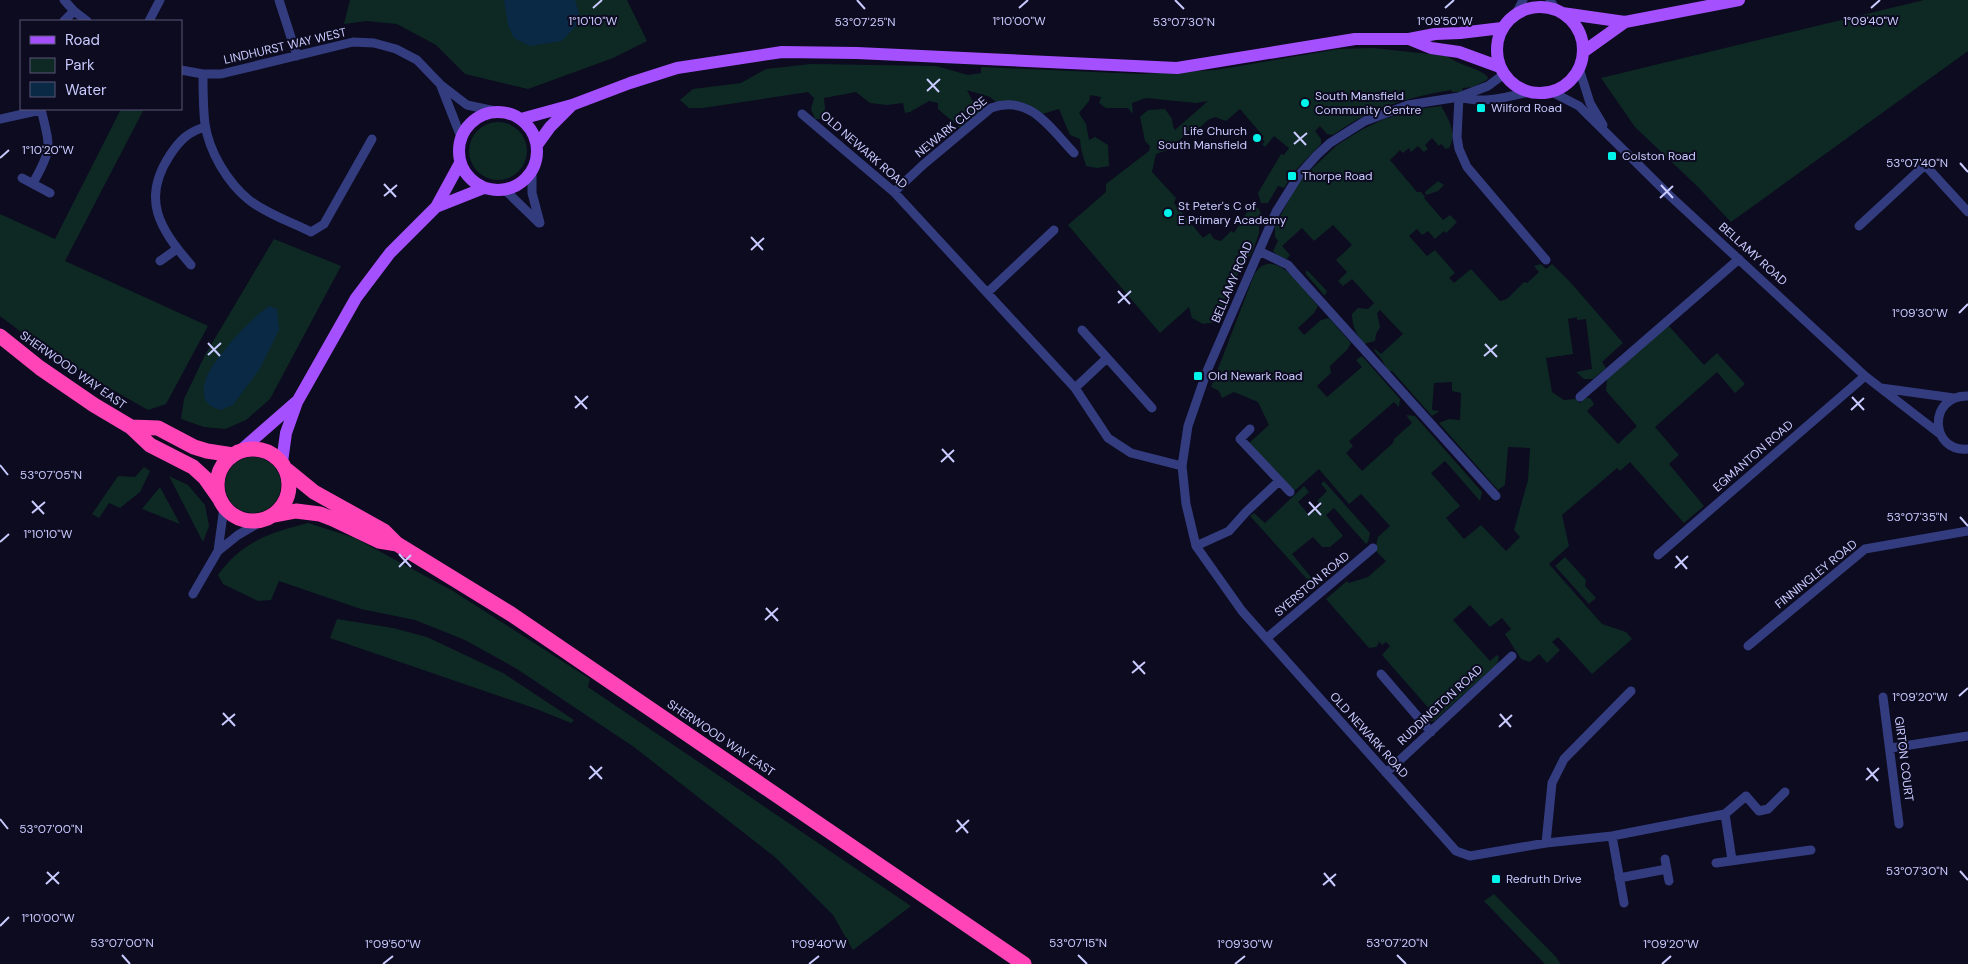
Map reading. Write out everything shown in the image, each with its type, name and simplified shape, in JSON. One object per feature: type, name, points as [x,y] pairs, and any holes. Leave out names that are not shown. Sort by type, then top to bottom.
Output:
[{"type":"highway","name":"SHERWOOD WAY EAST","points":[[0,336],[40,368],[94,405],[131,427],[150,445],[199,472],[222,502]]},
{"type":"highway","name":"SHERWOOD WAY EAST","points":[[131,427],[158,428],[194,447],[206,451],[236,453]]},
{"type":"highway","points":[[252,449],[263,450],[275,456],[284,466],[290,483],[289,495],[284,506],[270,517],[254,522],[241,520],[222,502],[217,480],[225,462],[236,453],[252,449]]},
{"type":"highway","name":"SHERWOOD WAY EAST","points":[[284,466],[314,492],[384,531],[397,544],[511,614],[1024,964]]},
{"type":"highway","name":"SHERWOOD WAY EAST","points":[[270,517],[296,510],[320,514],[379,541],[397,544]]},
{"type":"main road","points":[[1556,8],[1571,20],[1578,29],[1582,40],[1583,52],[1579,68],[1572,78],[1562,86],[1550,91],[1530,92],[1513,83],[1502,70],[1497,54],[1502,28],[1516,14],[1532,7],[1556,8],[1625,22],[1739,0]]},
{"type":"main road","points":[[1583,52],[1625,22]]},
{"type":"main road","points":[[521,119],[572,105],[677,68],[782,52],[1176,68],[1355,39],[1409,39],[1435,34],[1502,28]]},
{"type":"main road","points":[[1409,39],[1431,48],[1459,52],[1502,70]]},
{"type":"main road","points":[[537,145],[572,105]]},
{"type":"main road","points":[[436,207],[484,188],[505,190],[523,181],[532,171],[537,145],[531,130],[521,119],[509,113],[495,111],[480,115],[468,124],[461,137],[458,150],[460,163],[469,178],[484,188]]},
{"type":"main road","points":[[284,466],[286,433],[296,402],[356,298],[390,253],[436,207],[460,163]]},
{"type":"main road","points":[[236,453],[296,402]]},
{"type":"street","points":[[64,0],[86,20]]},
{"type":"street","points":[[149,20],[160,0]]},
{"type":"street","points":[[279,0],[296,56]]},
{"type":"street","points":[[1516,14],[1524,0]]},
{"type":"street","points":[[65,20],[74,11]]},
{"type":"street","name":"LINDHURST WAY WEST","points":[[182,70],[203,74],[220,74],[352,42],[374,43],[396,49],[417,60],[441,85],[467,105],[495,111]]},
{"type":"street","name":"BELLAMY ROAD","points":[[1579,68],[1590,103],[1610,136]]},
{"type":"street","name":"BELLAMY ROAD","points":[[1182,466],[1185,437],[1197,399],[1276,212],[1299,175],[1330,143],[1347,131],[1384,112],[1408,105],[1459,97],[1488,86],[1502,70]]},
{"type":"street","points":[[203,74],[205,126],[216,158],[228,178],[249,200],[311,232],[324,224],[372,139]]},
{"type":"street","name":"LINDHURST WAY WEST","points":[[441,85],[461,137]]},
{"type":"street","name":"BELLAMY ROAD","points":[[1550,91],[1579,106],[1668,194],[1865,376],[1940,434],[1951,445],[1967,450]]},
{"type":"street","name":"BELLAMY ROAD","points":[[1459,97],[1472,101],[1530,92]]},
{"type":"street","points":[[1459,97],[1457,137],[1459,149],[1467,167],[1546,260]]},
{"type":"street","name":"NEWARK CLOSE","points":[[894,192],[924,164],[992,108],[1000,104],[1010,103],[1036,113],[1074,153]]},
{"type":"street","points":[[0,120],[37,110]]},
{"type":"street","points":[[33,183],[49,151],[41,110]]},
{"type":"street","name":"OLD NEWARK ROAD","points":[[802,114],[894,192],[1075,388],[1108,438],[1131,453],[1182,466],[1186,504],[1196,546],[1242,611],[1456,851],[1470,856],[1546,844]]},
{"type":"street","points":[[190,265],[177,249],[154,204],[155,188],[158,176],[178,144],[192,131],[205,126]]},
{"type":"street","points":[[1859,226],[1925,165],[1968,212]]},
{"type":"street","points":[[505,190],[540,223],[532,193],[532,171]]},
{"type":"street","points":[[22,178],[50,192]]},
{"type":"street","points":[[987,293],[1054,230]]},
{"type":"street","points":[[160,260],[177,249]]},
{"type":"street","points":[[1259,251],[1288,265],[1496,496]]},
{"type":"street","points":[[1580,396],[1739,258]]},
{"type":"street","points":[[1082,330],[1152,408]]},
{"type":"street","points":[[1075,388],[1107,358]]},
{"type":"street","name":"EGMANTON ROAD","points":[[1658,555],[1865,376]]},
{"type":"street","name":"BELLAMY ROAD","points":[[1881,388],[1954,398],[1968,396]]},
{"type":"street","points":[[1940,434],[1938,424],[1939,413],[1945,404],[1954,398]]},
{"type":"street","points":[[1250,429],[1240,439],[1290,492]]},
{"type":"street","points":[[1196,546],[1229,531],[1279,481]]},
{"type":"street","points":[[218,551],[222,502]]},
{"type":"street","points":[[193,594],[218,551],[238,535],[270,517]]},
{"type":"street","name":"FINNINGLEY ROAD","points":[[1748,646],[1865,549],[1968,532]]},
{"type":"street","name":"SYERSTON ROAD","points":[[1267,638],[1373,548]]},
{"type":"street","name":"RUDDINGTON ROAD","points":[[1386,773],[1512,656]]},
{"type":"street","points":[[1381,674],[1431,732]]},
{"type":"street","points":[[1631,691],[1564,759],[1552,783],[1546,844],[1612,836],[1725,814],[1746,796],[1759,811],[1768,809],[1785,792]]},
{"type":"street","name":"GIRTON COURT","points":[[1883,697],[1900,824]]},
{"type":"street","points":[[1891,748],[1968,736]]},
{"type":"street","points":[[1725,814],[1732,860]]},
{"type":"street","points":[[1612,836],[1624,903]]},
{"type":"street","points":[[1716,863],[1811,850]]},
{"type":"street","points":[[1665,859],[1669,881]]},
{"type":"street","points":[[1619,878],[1667,869]]},
{"type":"green space","points":[[350,0],[627,0],[647,41],[613,58],[528,89],[465,74],[436,45],[397,24],[367,21],[344,24]]},
{"type":"green space","points":[[1924,0],[1968,0],[1968,51],[1731,222],[1698,187],[1635,127],[1601,78]]},
{"type":"green space","points":[[1373,48],[1447,56],[1478,70],[1488,77],[1487,80],[1473,87],[1463,88],[1462,92],[1453,92],[1451,90],[1389,105],[1361,118],[1333,135],[1327,134],[1320,126],[1315,131],[1321,139],[1321,144],[1294,172],[1284,188],[1278,186],[1268,203],[1261,203],[1258,193],[1281,154],[1284,155],[1289,148],[1274,136],[1265,147],[1262,144],[1265,142],[1262,139],[1264,137],[1240,109],[1226,121],[1215,117],[1208,120],[1196,131],[1191,128],[1179,141],[1179,146],[1156,154],[1152,172],[1176,198],[1174,203],[1203,238],[1210,233],[1214,239],[1221,241],[1231,231],[1234,233],[1247,212],[1254,206],[1259,209],[1262,217],[1259,222],[1259,233],[1252,253],[1242,265],[1235,281],[1226,291],[1223,310],[1216,322],[1203,324],[1192,318],[1189,307],[1160,333],[1068,225],[1106,192],[1106,184],[1149,151],[1150,146],[1145,141],[1140,117],[1148,110],[1165,109],[1172,119],[1175,130],[1208,101],[1196,103],[1146,98],[1132,103],[1133,114],[1128,108],[1106,108],[1099,103],[1101,97],[1090,95],[1089,101],[1079,113],[1086,124],[1089,140],[1095,137],[1108,145],[1109,166],[1097,168],[1086,166],[1080,139],[1070,135],[1059,109],[1038,114],[1026,108],[1021,102],[997,103],[990,97],[967,90],[972,100],[979,102],[986,110],[966,133],[938,109],[938,103],[929,101],[905,113],[903,103],[887,105],[870,103],[856,92],[824,98],[825,109],[821,119],[815,119],[811,109],[814,98],[808,92],[703,108],[689,108],[680,100],[693,89],[741,83],[766,69],[811,64],[936,66],[968,75],[981,73],[981,67],[1140,74],[1216,70],[1339,49]]},
{"type":"green space","points":[[1441,106],[1449,121],[1453,137],[1449,148],[1446,149],[1441,144],[1439,146],[1432,138],[1425,145],[1428,149],[1424,152],[1418,146],[1411,152],[1409,148],[1403,153],[1400,150],[1390,160],[1417,192],[1421,192],[1443,220],[1450,215],[1457,222],[1446,233],[1444,231],[1435,239],[1428,231],[1422,235],[1417,229],[1409,236],[1427,256],[1435,250],[1455,273],[1449,278],[1454,283],[1471,269],[1500,301],[1507,299],[1524,282],[1527,283],[1539,272],[1534,266],[1541,264],[1546,269],[1552,264],[1572,284],[1623,343],[1602,362],[1606,368],[1593,379],[1584,379],[1576,372],[1592,369],[1586,319],[1577,320],[1577,317],[1568,319],[1573,354],[1546,358],[1552,392],[1564,400],[1576,399],[1580,403],[1585,398],[1590,398],[1594,404],[1587,411],[1618,444],[1637,426],[1606,391],[1607,379],[1668,325],[1704,365],[1717,353],[1745,384],[1735,393],[1717,372],[1655,427],[1679,455],[1669,464],[1704,506],[1684,523],[1630,462],[1620,471],[1617,468],[1562,515],[1569,546],[1549,564],[1602,624],[1626,632],[1632,639],[1592,674],[1558,637],[1552,642],[1560,650],[1547,663],[1539,654],[1530,662],[1521,659],[1505,634],[1511,629],[1502,618],[1490,627],[1470,605],[1453,620],[1490,661],[1497,655],[1499,657],[1497,664],[1434,721],[1427,721],[1425,719],[1432,712],[1382,655],[1390,646],[1386,642],[1382,645],[1378,640],[1379,643],[1376,647],[1369,648],[1326,599],[1347,581],[1349,583],[1368,577],[1386,561],[1375,550],[1378,537],[1390,526],[1361,494],[1349,504],[1319,469],[1293,492],[1249,443],[1269,425],[1258,402],[1234,392],[1222,398],[1219,391],[1211,387],[1254,275],[1262,266],[1270,264],[1279,266],[1297,280],[1318,306],[1314,313],[1298,328],[1304,335],[1321,320],[1329,318],[1351,343],[1347,350],[1330,366],[1331,373],[1317,386],[1327,397],[1362,367],[1356,360],[1362,356],[1400,399],[1399,407],[1394,402],[1349,441],[1353,446],[1346,453],[1362,471],[1412,423],[1406,415],[1415,416],[1482,492],[1480,501],[1445,461],[1431,473],[1460,506],[1446,518],[1464,539],[1481,525],[1506,551],[1520,537],[1514,530],[1528,480],[1530,448],[1508,447],[1505,485],[1498,490],[1439,423],[1449,419],[1460,420],[1461,393],[1452,391],[1452,382],[1434,383],[1432,410],[1440,411],[1432,416],[1392,371],[1388,371],[1374,350],[1381,354],[1403,334],[1380,310],[1377,313],[1380,327],[1375,341],[1364,344],[1355,330],[1352,314],[1358,308],[1368,309],[1374,303],[1352,279],[1343,286],[1338,281],[1347,272],[1336,260],[1352,245],[1333,225],[1314,241],[1302,228],[1282,246],[1290,255],[1287,259],[1278,256],[1273,251],[1278,241],[1275,237],[1275,226],[1299,181],[1337,145],[1384,119],[1419,109]]},
{"type":"green space","points":[[120,110],[143,110],[65,261],[208,326],[166,404],[148,410],[54,354],[0,316],[0,214],[55,239]]},
{"type":"green space","points":[[498,122],[509,124],[519,130],[525,140],[527,151],[525,162],[519,172],[509,178],[498,180],[487,178],[477,172],[471,162],[469,151],[471,140],[477,130],[487,124]]},
{"type":"green space","points":[[1438,181],[1444,185],[1438,191],[1426,195],[1425,192]]},
{"type":"green space","points":[[274,239],[341,266],[270,399],[246,420],[225,429],[204,427],[181,419],[184,399],[205,355]]},
{"type":"green space","points":[[1306,271],[1327,291],[1326,294],[1324,295],[1306,274]]},
{"type":"green space","points":[[253,457],[264,459],[273,465],[279,474],[281,485],[279,496],[273,505],[264,511],[253,513],[242,511],[233,505],[227,496],[225,485],[227,474],[233,465],[242,459]]},
{"type":"green space","points":[[144,467],[150,471],[140,492],[120,508],[109,503],[99,518],[92,514],[118,476],[135,477]]},
{"type":"green space","points":[[169,476],[188,485],[205,505],[209,526],[203,542]]},
{"type":"green space","points":[[1324,481],[1370,533],[1366,544],[1334,508],[1326,515],[1343,536],[1330,547],[1322,547],[1313,537],[1292,554],[1315,582],[1315,588],[1250,516],[1254,513],[1265,523],[1304,486],[1309,492],[1298,502],[1308,514],[1313,510],[1315,512],[1321,506],[1317,501],[1327,491],[1321,484]]},
{"type":"green space","points":[[160,487],[180,524],[142,509]]},
{"type":"green space","points":[[308,523],[355,538],[453,591],[590,679],[588,687],[911,906],[853,950],[833,915],[776,858],[634,747],[517,669],[465,640],[415,620],[361,609],[279,581],[271,600],[258,601],[223,584],[218,575],[227,563],[247,546],[269,535]]},
{"type":"green space","points":[[1565,557],[1586,580],[1585,586],[1596,598],[1589,604],[1555,566]]},
{"type":"green space","points":[[337,619],[393,628],[427,637],[503,673],[574,720],[571,723],[534,708],[330,638]]},
{"type":"green space","points":[[1494,894],[1561,964],[1545,964],[1484,901]]},
{"type":"water","points":[[504,0],[575,0],[580,16],[575,27],[562,41],[530,46],[514,38],[508,25]]},
{"type":"water","points":[[269,306],[277,309],[279,330],[259,370],[233,405],[221,410],[212,406],[205,399],[204,391],[206,378],[212,367],[235,338]]},
{"type":"place","name":"South Mansfield Community Centre","points":[[1305,103]]},
{"type":"place","name":"Wilford Road","points":[[1481,108]]},
{"type":"place","name":"Life Church South Mansfield","points":[[1257,138]]},
{"type":"place","name":"Colston Road","points":[[1612,156]]},
{"type":"place","name":"Thorpe Road","points":[[1292,176]]},
{"type":"place","name":"St Peter's C of E Primary Academy","points":[[1168,213]]},
{"type":"place","name":"Old Newark Road","points":[[1198,376]]},
{"type":"place","name":"Redruth Drive","points":[[1496,879]]}]
